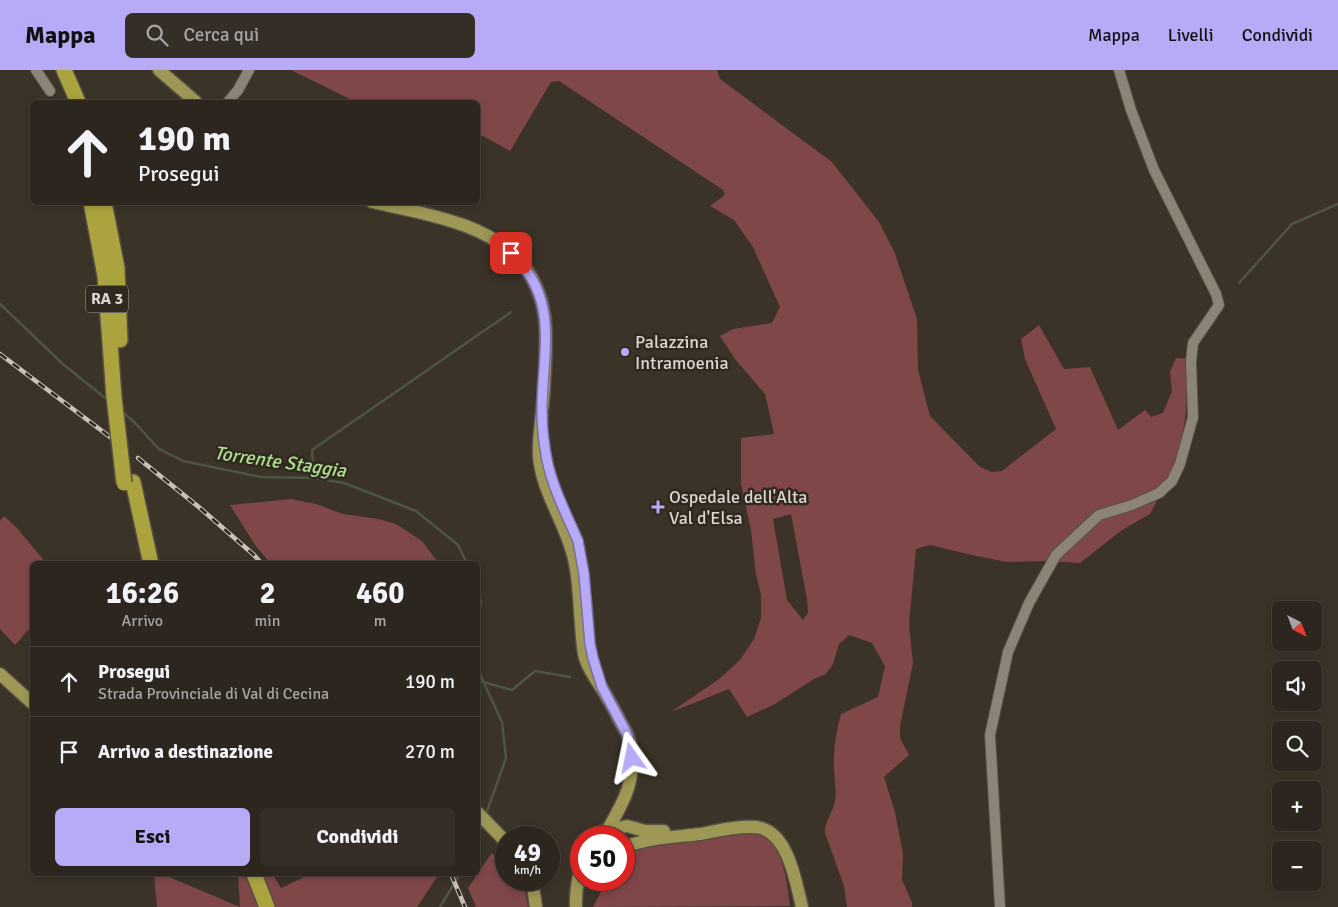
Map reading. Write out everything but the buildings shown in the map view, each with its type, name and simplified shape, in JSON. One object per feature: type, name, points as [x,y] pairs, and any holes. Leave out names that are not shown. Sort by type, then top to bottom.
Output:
[{"type":"highway","points":[[54,70],[66,100]]},
{"type":"highway","points":[[64,70],[77,100]]},
{"type":"highway","name":"RA 3","points":[[92,205],[105,276],[129,483],[141,561]]},
{"type":"highway","name":"RA 3","points":[[105,205],[117,268],[119,397]]},
{"type":"highway","name":"RA 3","points":[[129,483],[150,561]]},
{"type":"highway","points":[[245,876],[256,907]]},
{"type":"highway","points":[[255,876],[267,907]]},
{"type":"main road","points":[[160,70],[194,100]]},
{"type":"main road","points":[[386,205],[453,221],[473,229],[502,246],[521,262],[534,284],[545,314],[546,340],[539,448],[540,467],[573,553],[578,581],[584,652],[591,672],[602,687]]},
{"type":"main road","points":[[542,410],[549,470],[579,548],[586,583],[590,644],[594,664],[602,687],[630,740],[633,767],[628,788],[608,826]]},
{"type":"main road","points":[[0,674],[30,701]]},
{"type":"main road","points":[[600,826],[624,778],[626,755],[621,724]]},
{"type":"main road","points":[[619,808],[631,826]]},
{"type":"main road","points":[[480,815],[495,831]]},
{"type":"main road","points":[[635,827],[655,832],[741,823],[761,828],[776,839],[785,851],[791,864],[802,907]]},
{"type":"main road","points":[[635,844],[740,828],[761,828]]},
{"type":"main road","points":[[534,891],[536,907]]},
{"type":"main road","points":[[577,891],[577,907]]},
{"type":"main road","points":[[577,907],[581,891]]},
{"type":"street","points":[[36,70],[50,91]]},
{"type":"street","points":[[230,100],[238,90],[249,70]]},
{"type":"street","points":[[1000,907],[990,735],[1008,652],[1029,603],[1056,555],[1098,516],[1132,505],[1159,493],[1172,480],[1180,464],[1193,417],[1191,362],[1193,343],[1218,305],[1216,294],[1154,170],[1131,110],[1119,70]]},
{"type":"shaded area","points":[[291,70],[717,70],[720,79],[832,162],[879,222],[894,251],[917,319],[918,370],[930,416],[980,467],[992,472],[1002,471],[1056,429],[1025,359],[1021,339],[1039,325],[1064,369],[1090,367],[1118,430],[1145,410],[1151,417],[1163,413],[1172,391],[1170,372],[1176,358],[1188,359],[1186,411],[1180,456],[1150,514],[1122,530],[1080,563],[1046,561],[1007,562],[930,545],[916,549],[909,624],[913,663],[900,726],[900,738],[909,755],[884,777],[895,812],[903,854],[902,880],[912,902],[912,907],[847,907],[844,886],[825,833],[826,824],[833,809],[836,796],[834,754],[841,714],[878,697],[885,666],[872,643],[849,635],[839,644],[833,664],[826,674],[814,679],[775,704],[747,717],[729,689],[671,712],[719,679],[740,660],[754,639],[761,618],[761,595],[756,574],[751,530],[741,484],[741,438],[774,434],[765,394],[735,359],[720,336],[733,329],[772,323],[780,307],[753,247],[734,220],[710,206],[725,195],[723,190],[559,81],[551,82],[510,151],[480,135],[480,100],[352,100]],"holes":[[[791,514],[808,613],[803,620],[787,600],[773,519]]]},
{"type":"shaded area","points":[[291,499],[316,504],[343,514],[378,519],[396,524],[422,541],[437,561],[268,561],[255,545],[230,505]]},
{"type":"shaded area","points":[[4,516],[17,528],[44,561],[30,561],[30,628],[15,645],[0,629],[0,521]]},
{"type":"shaded area","points":[[741,831],[757,834],[766,838],[779,854],[785,875],[790,906],[593,907],[601,891],[635,891],[635,852],[650,845]]},
{"type":"shaded area","points":[[492,853],[495,856],[495,891],[525,891],[528,907],[476,907],[468,888],[476,876],[480,876],[480,870]]},
{"type":"shaded area","points":[[154,876],[167,876],[240,907],[157,907]]},
{"type":"shaded area","points":[[238,876],[273,876],[281,888],[307,876],[438,876],[417,907],[240,907]]},
{"type":"waterway","points":[[1239,283],[1292,224],[1338,204]]},
{"type":"waterway","name":"Torrente Staggia","points":[[0,304],[64,365],[109,401]]},
{"type":"waterway","points":[[314,478],[312,450],[511,312]]},
{"type":"waterway","name":"Torrente Staggia","points":[[121,411],[159,449],[183,461],[261,477],[314,478],[344,483],[416,511],[458,545],[466,561]]},
{"type":"waterway","name":"Torrente Staggia","points":[[480,597],[480,608]]},
{"type":"waterway","points":[[483,682],[512,690],[535,671],[570,677]]},
{"type":"waterway","name":"Torrente Staggia","points":[[480,673],[502,722],[506,758],[486,814]]},
{"type":"waterway","name":"Torrente Staggia","points":[[480,830],[482,824]]},
{"type":"waterway","name":"Torrente Staggia","points":[[440,907],[459,876]]},
{"type":"railway","points":[[0,354],[110,437]]},
{"type":"railway","points":[[138,458],[200,508],[259,561]]},
{"type":"railway","points":[[452,876],[465,907]]},
{"type":"place","name":"Palazzina Intramoenia","points":[[625,352]]},
{"type":"place","name":"Ospedale dell'Alta Val d'Elsa","points":[[658,507]]},
{"type":"route","points":[[511,253],[528,272],[542,302],[546,340],[542,410],[546,457],[551,477],[578,541],[586,583],[590,644],[594,664],[602,687],[628,736],[632,758]]}]
